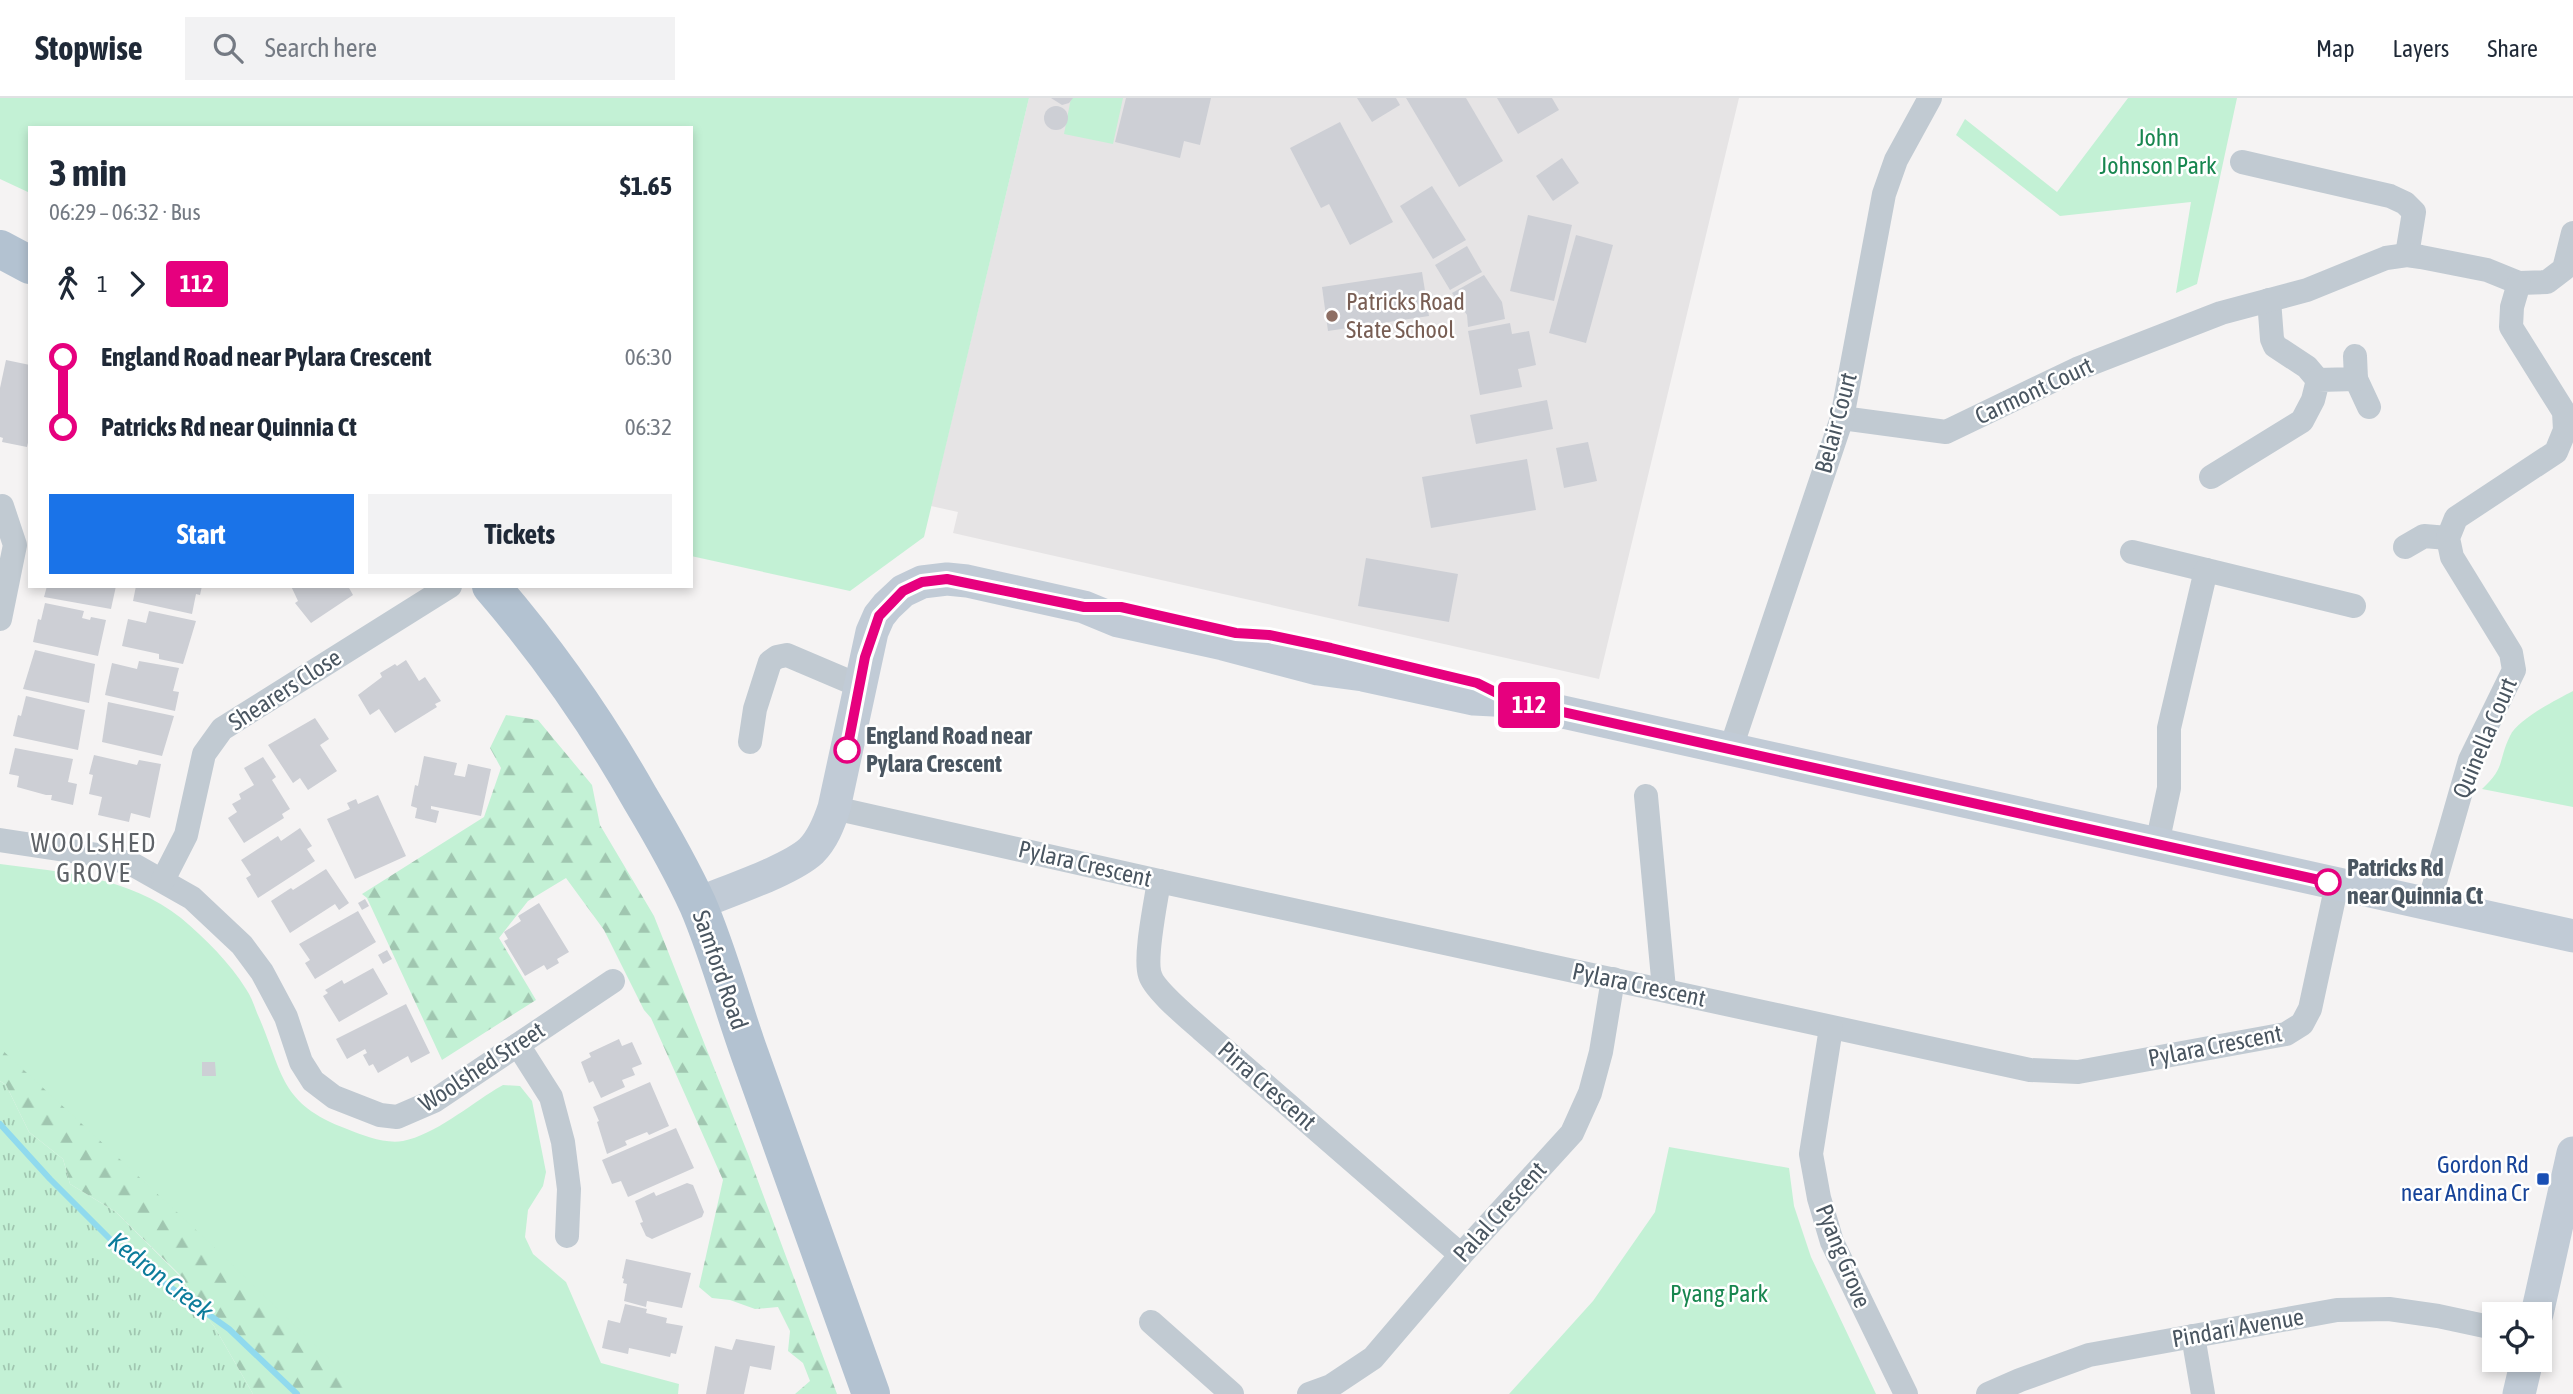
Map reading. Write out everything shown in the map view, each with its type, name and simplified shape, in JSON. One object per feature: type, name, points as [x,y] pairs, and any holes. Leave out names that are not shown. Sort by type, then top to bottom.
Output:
[{"type":"main road","points":[[0,249],[28,264]]},
{"type":"main road","points":[[697,904],[798,861],[813,849],[828,828],[834,808],[872,632],[879,616],[903,591],[922,582],[947,579],[1084,607],[1118,621],[1306,666],[1363,675],[1474,699],[1513,701],[2573,936]]},
{"type":"main road","name":"Samford Road","points":[[493,588],[572,687],[611,746],[697,904],[720,962],[739,1026],[871,1394]]},
{"type":"main road","points":[[2541,1302],[2567,1213],[2573,1153]]},
{"type":"main road","points":[[2519,1394],[2524,1372]]},
{"type":"street","name":"Belair Court","points":[[1731,748],[1842,418],[1884,194],[1896,160],[1930,98]]},
{"type":"street","points":[[2242,162],[2390,196],[2405,203],[2414,212],[2407,255],[2487,270],[2519,284],[2547,282],[2564,270],[2573,233]]},
{"type":"street","name":"Carmont Court","points":[[1842,418],[1946,432],[2077,369],[2221,313],[2307,290],[2386,258],[2407,255]]},
{"type":"street","points":[[2405,547],[2424,536],[2448,538],[2456,518],[2556,452],[2565,430],[2564,412],[2511,327],[2511,307],[2519,284]]},
{"type":"street","points":[[2269,300],[2275,346],[2307,367],[2318,380]]},
{"type":"street","points":[[2318,380],[2356,367],[2369,407]]},
{"type":"street","points":[[2211,477],[2302,421],[2313,400],[2318,380]]},
{"type":"street","points":[[0,618],[15,545],[2,506]]},
{"type":"street","name":"Quinella Court","points":[[2429,904],[2470,760],[2514,670],[2511,653],[2452,557],[2448,538]]},
{"type":"street","points":[[2132,552],[2354,606]]},
{"type":"street","points":[[2157,844],[2169,788],[2169,728],[2206,570]]},
{"type":"street","name":"Shearers Close","points":[[163,880],[186,835],[204,754],[222,729],[447,588]]},
{"type":"street","points":[[750,742],[759,698],[771,662],[777,657],[787,655],[860,686]]},
{"type":"street","points":[[1646,796],[1664,989]]},
{"type":"street","name":"Pylara Crescent","points":[[834,808],[2030,1070],[2078,1072],[2286,1034],[2302,1024],[2310,1009],[2337,884]]},
{"type":"street","name":"Woolshed Street","points":[[0,840],[98,855],[132,864],[192,898],[242,944],[262,972],[280,1006],[301,1062],[313,1081],[334,1097],[380,1115],[397,1116],[417,1110],[613,981]]},
{"type":"street","name":"Pirra Crescent","points":[[1159,881],[1150,944],[1150,976],[1171,1001],[1203,1031],[1461,1255]]},
{"type":"street","name":"Palal Crescent","points":[[1309,1394],[1331,1386],[1373,1358],[1461,1255],[1572,1133],[1596,1073],[1613,979]]},
{"type":"street","name":"Pyang Grove","points":[[1831,1028],[1811,1154],[1819,1198],[1832,1242],[1906,1394]]},
{"type":"street","points":[[518,1045],[551,1097],[563,1142],[569,1189],[567,1236]]},
{"type":"street","name":"Pindari Avenue","points":[[1987,1394],[2089,1355],[2337,1310],[2389,1309],[2482,1325]]},
{"type":"street","points":[[1151,1322],[1232,1394]]},
{"type":"street","points":[[2193,1336],[2203,1394]]},
{"type":"shaded area","name":"Patricks Road State School","points":[[1029,98],[1739,98],[1599,679],[953,533],[958,512],[931,506]]},
{"type":"green space","points":[[0,98],[1029,98],[924,537],[850,591],[693,556],[693,126],[28,126],[28,192],[0,179]]},
{"type":"green space","points":[[1071,98],[1123,98],[1113,144],[1064,134]]},
{"type":"green space","name":"John Johnson Park","points":[[2128,98],[2237,98],[2197,284],[2176,293],[2191,202],[2060,216],[1956,135],[1965,119],[2057,192]]},
{"type":"green space","points":[[2573,691],[2573,807],[2482,789],[2495,775],[2514,730],[2538,710]]},
{"type":"green space","points":[[506,715],[538,720],[592,785],[600,825],[654,916],[748,1154],[837,1394],[795,1394],[810,1381],[803,1363],[788,1351],[790,1331],[778,1307],[755,1309],[730,1300],[712,1298],[699,1287],[723,1180],[651,1018],[644,1010],[604,930],[566,878],[528,901],[499,938],[536,1000],[442,1060],[367,898],[362,894],[484,817],[501,768],[490,748]]},
{"type":"green space","points":[[0,864],[71,874],[118,885],[161,904],[181,918],[216,951],[248,992],[279,1069],[295,1097],[324,1119],[347,1129],[367,1137],[403,1141],[427,1133],[503,1085],[520,1086],[532,1101],[546,1172],[543,1186],[528,1210],[525,1237],[533,1254],[566,1282],[601,1363],[679,1384],[678,1394],[366,1394],[193,1227],[0,1048]]},
{"type":"green space","points":[[0,1018],[476,1394],[253,1394],[214,1326],[197,1306],[183,1278],[116,1212],[70,1184],[63,1159],[29,1132],[6,1085],[0,1081]]},
{"type":"green space","points":[[0,1081],[6,1085],[29,1132],[63,1159],[70,1184],[116,1212],[183,1279],[253,1394],[0,1394]]},
{"type":"green space","name":"Pyang Park","points":[[1669,1147],[1789,1168],[1794,1206],[1811,1257],[1876,1394],[1509,1394],[1593,1301],[1655,1212]]},
{"type":"building","points":[[1051,98],[1073,98],[1062,105]]},
{"type":"building","points":[[1126,98],[1211,98],[1200,145],[1184,141],[1180,158],[1115,142]]},
{"type":"building","points":[[1357,98],[1396,98],[1400,105],[1372,122]]},
{"type":"building","points":[[1406,98],[1466,98],[1503,161],[1459,187]]},
{"type":"building","points":[[1497,98],[1552,98],[1559,110],[1518,134]]},
{"type":"building","points":[[1051,106],[1061,106],[1068,113],[1068,123],[1061,130],[1051,130],[1044,123],[1044,113]]},
{"type":"building","points":[[1340,122],[1393,222],[1350,245],[1329,204],[1321,208],[1290,148]]},
{"type":"building","points":[[1562,158],[1579,183],[1553,201],[1536,176]]},
{"type":"building","points":[[1432,186],[1466,240],[1433,259],[1400,206]]},
{"type":"building","points":[[1528,215],[1572,225],[1554,301],[1510,291]]},
{"type":"building","points":[[1576,235],[1613,245],[1586,343],[1549,333]]},
{"type":"building","points":[[1467,246],[1482,272],[1450,290],[1435,265]]},
{"type":"building","points":[[1422,272],[1429,316],[1328,331],[1322,287]]},
{"type":"building","points":[[1484,275],[1502,302],[1505,319],[1468,327],[1467,315],[1452,293]]},
{"type":"building","points":[[1510,323],[1512,334],[1529,331],[1536,365],[1518,369],[1522,387],[1480,395],[1468,331]]},
{"type":"building","points":[[6,360],[28,365],[27,447],[2,442],[0,388]]},
{"type":"building","points":[[1547,400],[1553,429],[1476,444],[1470,415]]},
{"type":"building","points":[[1588,442],[1597,481],[1564,488],[1556,448]]},
{"type":"building","points":[[1527,459],[1536,510],[1431,528],[1422,477]]},
{"type":"building","points":[[1366,558],[1458,574],[1449,622],[1358,606]]},
{"type":"building","points":[[46,588],[116,588],[111,609],[44,597]]},
{"type":"building","points":[[136,588],[202,588],[200,595],[196,594],[192,614],[133,601]]},
{"type":"building","points":[[292,588],[349,588],[353,595],[311,623],[295,603],[298,601]]},
{"type":"building","points":[[45,603],[84,611],[82,618],[106,620],[98,656],[33,642]]},
{"type":"building","points":[[149,611],[196,621],[183,664],[159,659],[159,654],[122,646],[128,619],[146,623]]},
{"type":"building","points":[[35,650],[95,664],[89,703],[23,689]]},
{"type":"building","points":[[406,660],[419,681],[425,677],[441,701],[435,704],[437,707],[395,733],[379,709],[370,715],[358,695],[382,677],[380,673]]},
{"type":"building","points":[[139,661],[179,668],[173,691],[179,692],[175,711],[105,695],[112,663],[137,669]]},
{"type":"building","points":[[26,696],[85,710],[78,750],[13,736]]},
{"type":"building","points":[[108,702],[174,716],[162,756],[102,742]]},
{"type":"building","points":[[315,718],[329,739],[320,745],[337,771],[308,790],[300,778],[293,783],[268,745]]},
{"type":"building","points":[[15,748],[73,759],[68,782],[77,784],[73,805],[51,800],[52,795],[17,787],[19,776],[9,774]]},
{"type":"building","points":[[94,755],[137,765],[139,760],[161,764],[150,818],[131,813],[129,822],[98,815],[102,797],[89,794],[93,775],[89,774]]},
{"type":"building","points":[[424,756],[457,763],[454,775],[465,777],[468,764],[491,769],[481,816],[431,806],[431,809],[439,811],[436,823],[415,818],[417,808],[411,806]]},
{"type":"building","points":[[263,757],[276,777],[272,780],[290,809],[282,814],[284,818],[244,843],[228,818],[237,812],[232,804],[241,799],[239,794],[254,785],[244,768]]},
{"type":"building","points":[[378,795],[406,856],[355,879],[327,819],[350,809],[347,803],[356,799],[358,804]]},
{"type":"building","points":[[300,828],[312,846],[307,849],[315,861],[258,898],[246,878],[251,875],[241,860],[278,836],[281,841]]},
{"type":"building","points":[[326,869],[349,903],[339,910],[335,904],[290,933],[271,901]]},
{"type":"building","points":[[365,899],[369,906],[362,910],[358,903]]},
{"type":"building","points":[[539,903],[569,952],[557,959],[559,963],[547,970],[544,965],[525,976],[504,941],[508,939],[504,932],[521,921],[518,916]]},
{"type":"building","points":[[358,911],[376,942],[315,979],[305,963],[310,960],[299,944]]},
{"type":"building","points":[[387,950],[392,959],[383,964],[378,955]]},
{"type":"building","points":[[373,968],[388,994],[339,1022],[323,996],[328,993],[325,990],[342,980],[344,984]]},
{"type":"building","points":[[406,1004],[430,1053],[411,1063],[408,1056],[378,1073],[373,1064],[369,1066],[363,1055],[367,1053],[365,1049],[347,1059],[336,1039]]},
{"type":"building","points":[[619,1039],[622,1046],[632,1042],[642,1064],[632,1068],[635,1075],[622,1080],[625,1087],[601,1098],[593,1081],[589,1083],[581,1062],[591,1057],[589,1053]]},
{"type":"building","points":[[202,1062],[215,1062],[216,1076],[202,1076]]},
{"type":"building","points":[[650,1082],[669,1126],[625,1141],[627,1145],[607,1154],[593,1107]]},
{"type":"building","points":[[676,1128],[694,1168],[628,1197],[621,1181],[612,1184],[602,1160]]},
{"type":"building","points":[[687,1183],[693,1185],[704,1212],[702,1217],[652,1239],[646,1236],[635,1201],[654,1192],[656,1196]]},
{"type":"building","points":[[626,1259],[691,1273],[682,1308],[647,1301],[646,1307],[624,1301],[627,1284],[623,1283],[622,1278]]},
{"type":"building","points":[[625,1304],[647,1309],[646,1313],[667,1318],[666,1323],[683,1326],[676,1354],[671,1353],[670,1357],[629,1348],[628,1354],[602,1348],[608,1320],[620,1323]]},
{"type":"building","points":[[736,1339],[775,1346],[771,1370],[750,1366],[744,1394],[706,1394],[715,1346],[732,1350]]},
{"type":"waterway","name":"Kedron Creek","points":[[0,1124],[50,1179],[128,1257],[229,1329],[297,1394]]},
{"type":"bus line","name":"112","points":[[847,750],[865,657],[879,616],[903,591],[922,582],[947,579],[1084,607],[1121,607],[1236,633],[1269,635],[1331,648],[1477,683],[1513,701],[2328,882]]},
{"type":"place","name":"Patricks Road State School","points":[[1332,316]]},
{"type":"place","name":"England Road near Pylara Crescent","points":[[847,750]]},
{"type":"place","name":"Patricks Rd near Quinnia Ct","points":[[2328,882]]},
{"type":"place","name":"Gordon Rd near Andina Cr","points":[[2543,1179]]},
{"type":"district","name":"WOOLSHED GROVE","points":[[94,858]]}]
